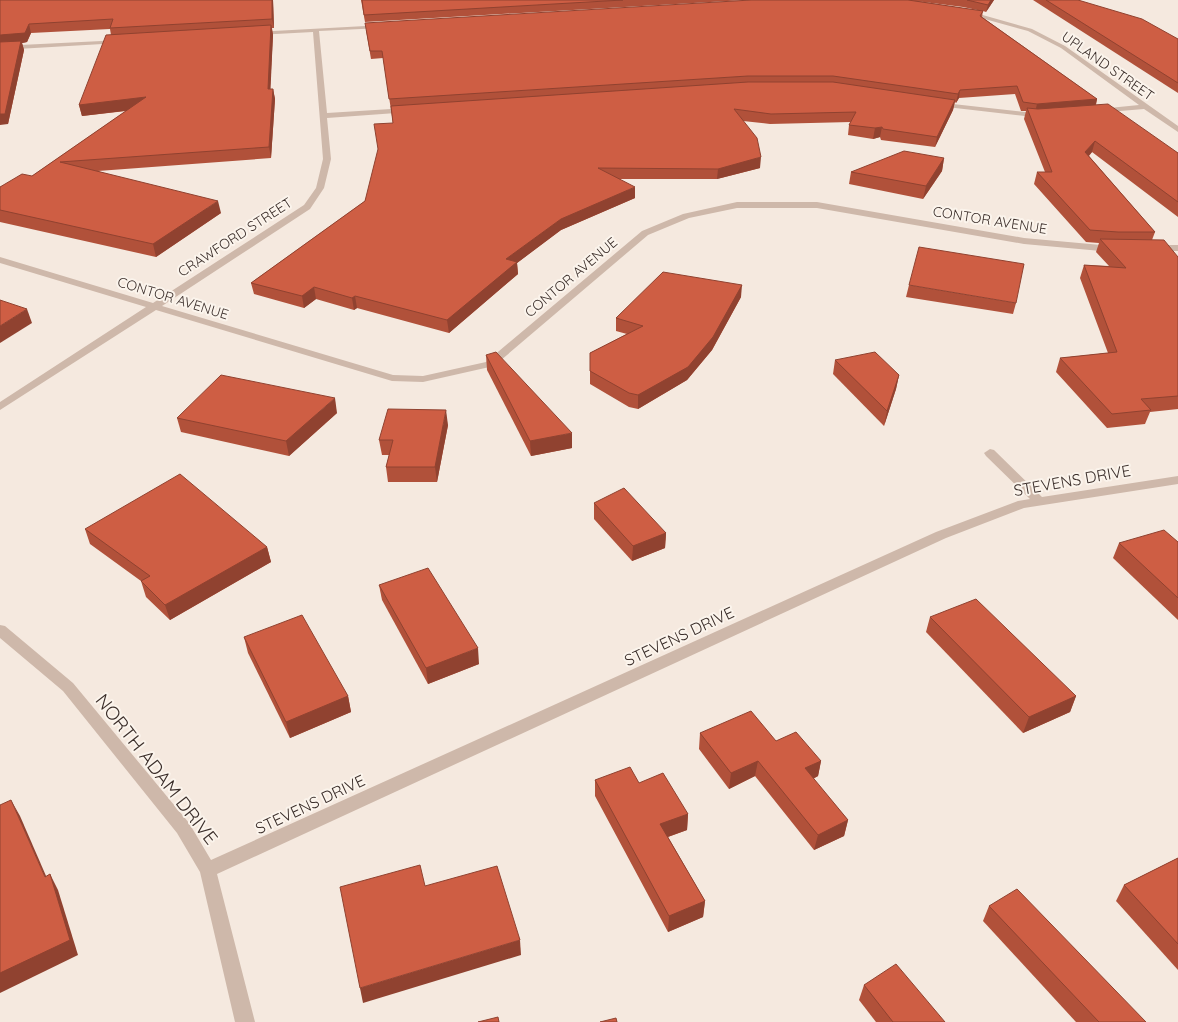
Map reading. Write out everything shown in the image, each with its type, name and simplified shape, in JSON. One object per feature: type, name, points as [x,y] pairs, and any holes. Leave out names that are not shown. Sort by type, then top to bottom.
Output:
[{"type":"street","name":"UPLAND STREET","points":[[955,10],[1030,30],[1063,47],[1178,130]]},
{"type":"street","points":[[253,33],[394,25]]},
{"type":"street","name":"CRAWFORD STREET","points":[[0,407],[152,306],[307,207],[320,188],[327,159],[316,30]]},
{"type":"street","points":[[0,48],[126,41]]},
{"type":"street","points":[[930,102],[987,111],[1035,116],[1052,115]]},
{"type":"street","points":[[1089,112],[1144,107]]},
{"type":"street","points":[[322,116],[416,109]]},
{"type":"street","name":"CONTOR AVENUE","points":[[0,260],[392,378],[424,379],[490,364],[645,233],[686,216],[737,205],[817,205],[882,214],[938,227],[1024,241],[1123,249]]},
{"type":"street","points":[[1141,249],[1178,248]]},
{"type":"street","points":[[990,453],[1039,501]]},
{"type":"street","name":"STEVENS DRIVE","points":[[208,870],[941,535],[1022,504],[1178,480]]},
{"type":"street","name":"NORTH ADAM DRIVE","points":[[0,630],[68,687],[183,828],[208,870],[245,1022]]},
{"type":"building","points":[[0,0],[272,0],[272,19],[110,28],[113,19],[29,24],[25,33],[0,35]]},
{"type":"building","points":[[362,0],[623,0],[364,15]]},
{"type":"building","points":[[751,0],[908,0],[983,11],[980,16],[1097,99],[1037,104],[1023,102],[1017,86],[960,90],[958,94],[833,76],[748,76],[389,99],[382,51],[370,51],[365,23]]},
{"type":"building","points":[[967,0],[991,0],[988,5]]},
{"type":"building","points":[[1046,0],[1078,0],[1142,19],[1178,39],[1178,83]]},
{"type":"building","points":[[271,25],[268,89],[273,89],[269,147],[60,162],[218,201],[153,244],[0,210],[0,187],[22,174],[32,176],[146,97],[79,105],[106,35]]},
{"type":"building","points":[[21,41],[5,114],[0,114],[0,42]]},
{"type":"building","points":[[748,82],[833,82],[955,100],[937,137],[883,129],[882,127],[849,125],[856,112],[771,114],[734,109],[757,138],[761,157],[718,169],[598,168],[635,187],[561,219],[506,259],[517,262],[447,320],[355,296],[352,298],[314,287],[302,296],[251,283],[365,201],[378,149],[374,124],[393,123],[391,106]]},
{"type":"building","points":[[1108,104],[1178,153],[1178,202],[1095,141],[1085,152],[1155,232],[1090,230],[1037,172],[1052,172],[1027,108],[1038,109]]},
{"type":"building","points":[[904,151],[944,158],[926,186],[851,172]]},
{"type":"building","points":[[1100,239],[1164,240],[1178,257],[1178,396],[1141,399],[1151,410],[1112,414],[1060,358],[1117,352],[1084,265],[1126,268]]},
{"type":"building","points":[[919,247],[1024,264],[1016,303],[909,285]]},
{"type":"building","points":[[663,272],[742,285],[713,337],[688,367],[638,395],[629,393],[590,371],[590,353],[643,326],[616,318]]},
{"type":"building","points":[[0,300],[27,309],[0,326]]},
{"type":"building","points":[[496,352],[572,433],[530,441],[486,355]]},
{"type":"building","points":[[875,352],[899,375],[887,411],[835,360]]},
{"type":"building","points":[[221,375],[335,398],[286,441],[177,418]]},
{"type":"building","points":[[388,409],[446,410],[435,467],[386,467],[393,440],[379,440]]},
{"type":"building","points":[[180,474],[267,547],[165,605],[141,581],[150,576],[85,529]]},
{"type":"building","points":[[624,488],[666,533],[633,546],[594,503]]},
{"type":"building","points":[[1164,530],[1178,542],[1178,598],[1119,543]]},
{"type":"building","points":[[428,568],[478,648],[426,668],[379,585]]},
{"type":"building","points":[[976,599],[1076,696],[1029,717],[930,617]]},
{"type":"building","points":[[302,615],[348,696],[286,722],[244,637]]},
{"type":"building","points":[[751,711],[776,741],[796,732],[821,761],[805,768],[848,820],[818,835],[758,761],[731,773],[700,733]]},
{"type":"building","points":[[630,767],[639,783],[663,773],[688,814],[660,824],[705,901],[669,916],[595,780]]},
{"type":"building","points":[[11,800],[45,877],[50,874],[70,940],[0,973],[0,805]]},
{"type":"building","points":[[1178,858],[1178,944],[1124,885]]},
{"type":"building","points":[[420,865],[425,886],[497,866],[520,940],[360,988],[340,887]]},
{"type":"building","points":[[1017,889],[1146,1022],[1099,1022],[989,906]]},
{"type":"building","points":[[896,964],[945,1022],[893,1022],[864,985]]},
{"type":"building","points":[[498,1017],[499,1022],[478,1022]]},
{"type":"building","points":[[616,1018],[617,1022],[600,1022]]}]
